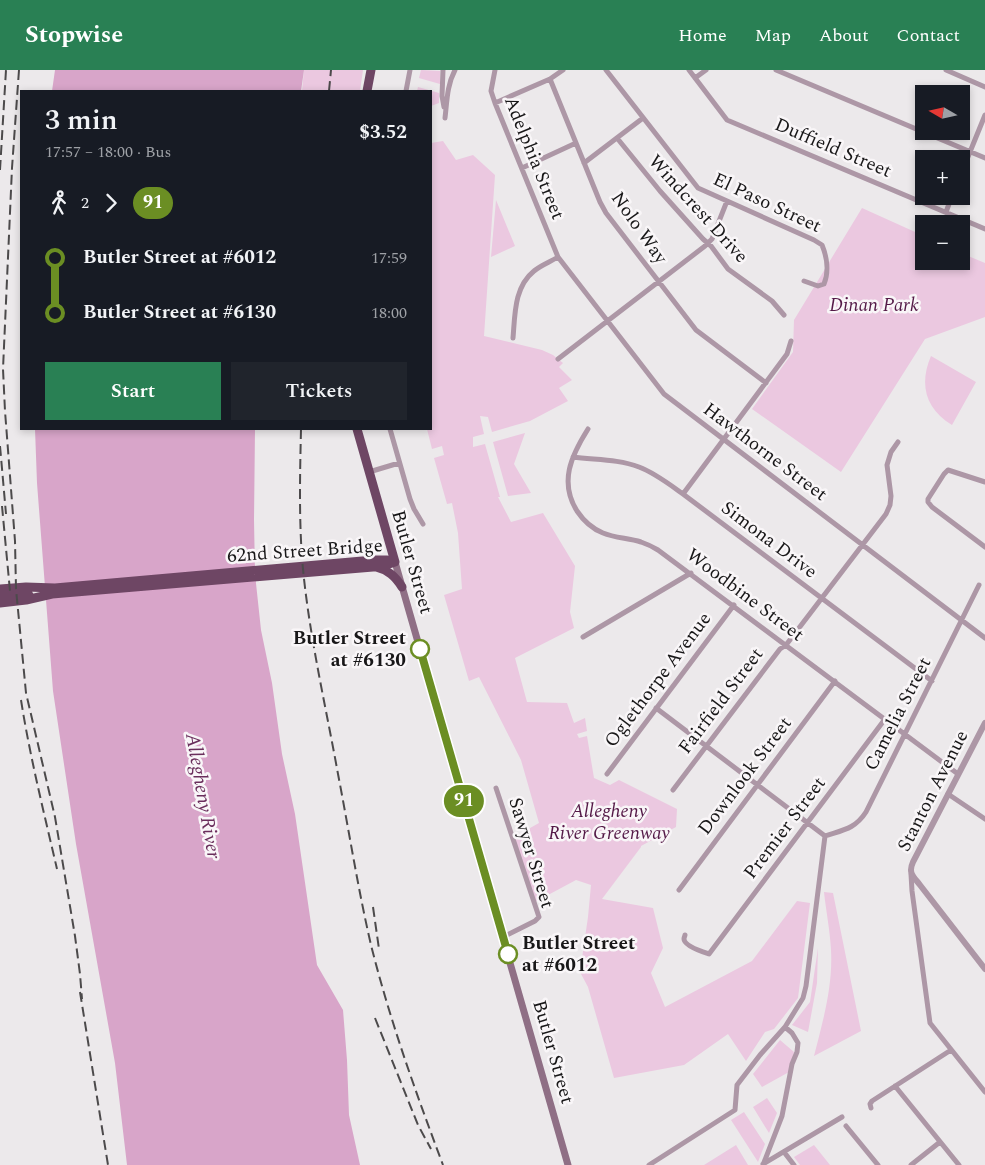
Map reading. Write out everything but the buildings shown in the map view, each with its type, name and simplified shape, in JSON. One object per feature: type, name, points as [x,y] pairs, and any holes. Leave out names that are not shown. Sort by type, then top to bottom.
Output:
[{"type":"highway","points":[[367,90],[370,70]]},
{"type":"highway","name":"Butler Street","points":[[357,430],[395,562]]},
{"type":"highway","points":[[388,536],[380,563],[402,586]]},
{"type":"highway","name":"62nd Street Bridge","points":[[2,593],[26,587],[53,591],[395,562]]},
{"type":"highway","name":"62nd Street Bridge","points":[[0,603],[26,600],[53,591]]},
{"type":"main road","name":"Butler Street","points":[[395,562],[568,1165]]},
{"type":"street","points":[[406,90],[410,70]]},
{"type":"street","points":[[443,70],[442,96],[445,118],[448,90],[454,70]]},
{"type":"street","name":"Adelphia Street","points":[[495,70],[491,91],[495,103],[558,256]]},
{"type":"street","points":[[495,103],[550,79],[563,70]]},
{"type":"street","name":"El Paso Street","points":[[606,70],[698,188],[822,245],[826,262],[824,284],[818,286],[804,281]]},
{"type":"street","name":"Duffield Street","points":[[689,70],[727,120],[985,229]]},
{"type":"street","points":[[695,78],[706,70]]},
{"type":"street","points":[[776,70],[965,150]]},
{"type":"street","points":[[946,70],[985,87]]},
{"type":"street","name":"Nolo Way","points":[[550,79],[606,213],[696,330],[766,383]]},
{"type":"street","points":[[985,115],[970,152],[985,158]]},
{"type":"street","points":[[584,163],[643,118]]},
{"type":"street","name":"Windcrest Drive","points":[[617,138],[660,191],[708,243],[728,269],[772,301],[784,315]]},
{"type":"street","points":[[522,168],[576,143]]},
{"type":"street","points":[[558,359],[708,243],[712,239],[727,201]]},
{"type":"street","points":[[946,212],[949,205]]},
{"type":"street","points":[[513,338],[516,303],[523,286],[534,271],[558,256]]},
{"type":"street","name":"Hawthorne Street","points":[[558,256],[664,394],[985,638]]},
{"type":"street","points":[[683,494],[787,354],[791,340]]},
{"type":"street","name":"Woodbine Street","points":[[588,429],[573,457],[567,480],[574,505],[581,517],[590,526],[602,533],[641,542],[658,550],[958,774]]},
{"type":"street","points":[[390,430],[412,504],[424,524]]},
{"type":"street","name":"Fairfield Street","points":[[673,790],[781,647],[786,645],[886,514],[891,496],[887,465],[890,452],[898,442]]},
{"type":"street","name":"Simona Drive","points":[[573,457],[604,459],[639,467],[658,477],[932,681]]},
{"type":"street","points":[[369,472],[400,463]]},
{"type":"street","points":[[985,482],[948,470],[928,499],[930,505],[985,547]]},
{"type":"street","points":[[584,637],[691,573]]},
{"type":"street","name":"Camelia Street","points":[[825,836],[852,827],[860,821],[980,585]]},
{"type":"street","name":"Oglethorpe Avenue","points":[[606,774],[734,605]]},
{"type":"street","name":"Downlook Street","points":[[679,890],[835,681]]},
{"type":"street","points":[[649,1165],[735,1110],[737,1085],[785,1027],[803,998],[825,836],[656,708]]},
{"type":"street","name":"Premier Street","points":[[685,935],[684,941],[688,945],[709,954],[885,719]]},
{"type":"street","name":"Stanton Avenue","points":[[985,723],[911,866],[911,873],[985,969]]},
{"type":"street","name":"Sawyer Street","points":[[496,788],[539,917],[535,921],[503,937]]},
{"type":"street","points":[[948,794],[985,819]]},
{"type":"street","points":[[911,873],[930,1022],[985,1092]]},
{"type":"street","points":[[763,1165],[782,1116],[792,1064],[797,1052],[798,1044],[792,1032],[785,1027]]},
{"type":"street","points":[[871,1108],[870,1104],[872,1101],[951,1050]]},
{"type":"street","points":[[895,1086],[958,1165]]},
{"type":"street","points":[[763,1165],[842,1117]]},
{"type":"street","points":[[846,1126],[878,1165]]},
{"type":"street","points":[[911,1165],[940,1142]]},
{"type":"street","points":[[784,1152],[794,1165]]},
{"type":"green space","points":[[304,70],[363,70],[360,90],[302,90]]},
{"type":"green space","points":[[421,70],[440,71],[440,84],[419,78]]},
{"type":"green space","points":[[418,87],[428,90],[417,90]]},
{"type":"green space","points":[[432,91],[439,93],[439,103],[432,106]]},
{"type":"green space","name":"Allegheny River Greenway","points":[[443,141],[456,160],[473,155],[495,175],[484,336],[542,350],[553,355],[563,363],[559,367],[572,380],[559,388],[568,401],[530,421],[492,432],[488,417],[480,416],[484,434],[473,437],[473,447],[485,444],[500,497],[498,497],[511,522],[543,513],[575,566],[570,612],[574,628],[515,658],[527,702],[567,703],[574,723],[585,718],[587,731],[577,734],[579,738],[587,736],[594,778],[610,785],[619,780],[677,809],[676,827],[641,846],[602,899],[653,908],[663,948],[651,973],[665,1007],[752,961],[797,901],[810,903],[798,998],[774,1029],[765,1032],[746,1061],[728,1034],[684,1065],[614,1078],[588,987],[580,972],[591,885],[576,880],[535,902],[514,837],[539,823],[521,760],[479,677],[469,681],[444,595],[462,589],[458,533],[452,503],[447,504],[434,458],[444,455],[442,446],[432,449],[427,430],[432,430],[432,143]]},
{"type":"green space","points":[[496,200],[515,246],[491,257]]},
{"type":"green space","name":"Dinan Park","points":[[862,208],[915,232],[915,270],[970,270],[970,257],[985,263],[985,317],[925,339],[841,472],[752,409],[793,352],[794,320]]},
{"type":"green space","points":[[931,356],[976,382],[952,425],[943,419],[930,404],[927,395],[925,376]]},
{"type":"green space","points":[[525,433],[514,464],[531,493],[508,496],[493,442]]},
{"type":"green space","points":[[824,892],[833,893],[861,1031],[814,1056],[827,1003],[831,963]]},
{"type":"green space","points":[[818,948],[817,983],[808,1032],[792,1025],[810,1002]]},
{"type":"green space","points":[[780,1040],[794,1052],[789,1072],[762,1087],[753,1074]]},
{"type":"green space","points":[[767,1098],[777,1113],[769,1133],[753,1107]]},
{"type":"green space","points":[[744,1112],[765,1144],[758,1162],[731,1120]]},
{"type":"green space","points":[[736,1145],[748,1165],[704,1165]]},
{"type":"green space","points":[[814,1145],[830,1165],[800,1165],[794,1157]]},
{"type":"water","points":[[55,70],[304,70],[301,90],[52,90]]},
{"type":"water","name":"Allegheny River","points":[[35,430],[255,430],[255,574],[261,630],[272,683],[282,754],[295,814],[317,965],[343,1010],[349,1115],[360,1165],[127,1165],[115,1063],[76,844],[53,691],[37,483]]},
{"type":"railway","points":[[0,170],[6,70]]},
{"type":"railway","points":[[19,70],[12,168],[3,369],[15,541],[16,589],[26,693],[55,817],[75,936],[82,999]]},
{"type":"railway","points":[[329,90],[331,70]]},
{"type":"railway","points":[[301,430],[300,526],[308,612],[358,881],[371,945],[386,1001],[413,1084],[443,1165]]},
{"type":"railway","points":[[0,446],[6,514]]},
{"type":"railway","points":[[2,506],[10,591]]},
{"type":"railway","points":[[21,700],[33,764],[57,869]]},
{"type":"railway","points":[[373,907],[379,949]]},
{"type":"railway","points":[[80,992],[108,1165]]},
{"type":"railway","points":[[375,1018],[418,1125],[431,1149]]},
{"type":"bus line","name":"91","points":[[420,649],[508,954]]},
{"type":"place","name":"Butler Street at #6130","points":[[420,649]]},
{"type":"place","name":"Butler Street at #6012","points":[[508,954]]}]
